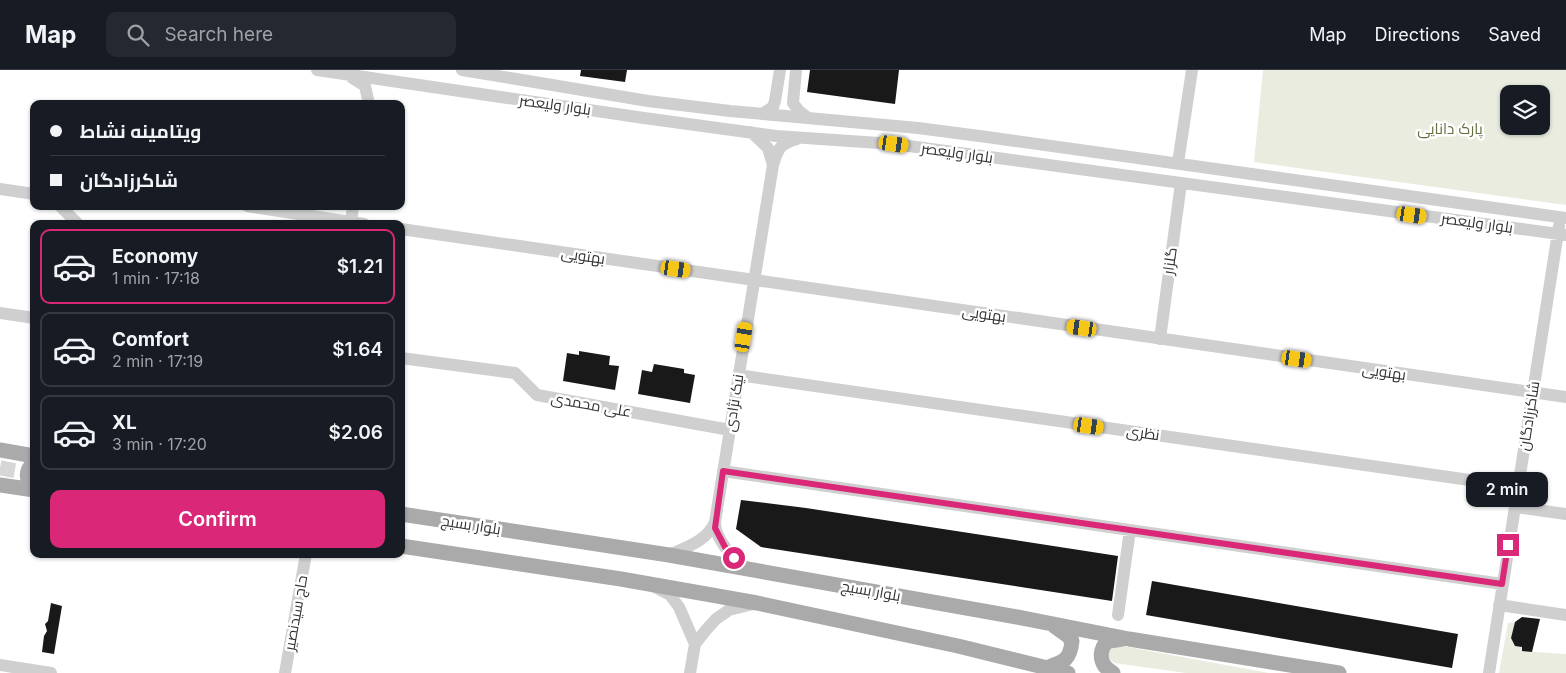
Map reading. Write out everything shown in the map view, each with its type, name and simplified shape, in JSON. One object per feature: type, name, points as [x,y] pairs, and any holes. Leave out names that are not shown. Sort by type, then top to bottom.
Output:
[{"type":"main road","points":[[0,450],[30,455]]},
{"type":"main road","points":[[30,466],[27,476],[30,484]]},
{"type":"main road","points":[[0,485],[30,489]]},
{"type":"main road","name":"بلوار بسیج","points":[[405,515],[669,555],[1129,638],[1339,673]]},
{"type":"main road","name":"بلوار بسیج","points":[[405,544],[758,603],[958,646],[1068,673]]},
{"type":"main road","points":[[1046,668],[1067,659],[1071,652],[1072,641],[1050,623]]},
{"type":"main road","points":[[1113,673],[1103,663],[1101,653],[1103,647],[1109,641],[1129,638]]},
{"type":"street","name":"بلوار ولیعصر","points":[[317,70],[613,114],[752,132],[894,144],[1557,234]]},
{"type":"street","name":"بلوار ولیعصر","points":[[462,70],[648,101],[762,114],[956,132],[1563,218]]},
{"type":"street","points":[[762,114],[773,107],[780,70]]},
{"type":"street","points":[[796,70],[793,103],[807,117]]},
{"type":"street","points":[[1178,163],[1192,70]]},
{"type":"street","points":[[346,74],[365,86],[369,100]]},
{"type":"street","points":[[372,100],[379,87],[397,82]]},
{"type":"street","points":[[613,114],[623,113],[627,110],[627,102],[619,96]]},
{"type":"street","points":[[644,118],[636,113],[635,108],[637,104],[648,101]]},
{"type":"street","points":[[775,101],[783,108],[793,103]]},
{"type":"street","points":[[752,132],[768,148],[773,165]]},
{"type":"street","points":[[953,152],[965,150],[968,145],[966,136],[956,132]]},
{"type":"street","points":[[984,156],[974,150],[973,144],[976,138],[987,136]]},
{"type":"street","points":[[773,165],[780,148],[786,142],[803,137]]},
{"type":"street","name":"نیک نژادی","points":[[715,522],[773,165]]},
{"type":"street","name":"گلزار","points":[[1160,339],[1181,184]]},
{"type":"street","points":[[0,188],[30,193]]},
{"type":"street","points":[[64,210],[74,220]]},
{"type":"street","points":[[271,210],[333,220]]},
{"type":"street","points":[[1547,216],[1553,221],[1550,231],[1557,234]]},
{"type":"street","name":"شاکرزادگان","points":[[1489,673],[1557,234],[1563,218]]},
{"type":"street","name":"بهتویی","points":[[405,230],[1566,398]]},
{"type":"street","points":[[0,313],[30,317]]},
{"type":"street","name":"علی محمدی","points":[[405,359],[515,373],[537,395],[730,430]]},
{"type":"street","name":"نظری","points":[[738,375],[1518,487]]},
{"type":"street","points":[[723,471],[1502,584]]},
{"type":"street","points":[[1515,507],[1566,514]]},
{"type":"street","points":[[669,555],[704,538],[712,530],[715,522]]},
{"type":"street","points":[[715,522],[715,528],[725,547],[742,568]]},
{"type":"street","points":[[1118,615],[1130,530]]},
{"type":"street","name":"حاج سیدنصیر","points":[[285,673],[305,558]]},
{"type":"street","points":[[650,584],[670,596],[679,607],[695,644]]},
{"type":"street","points":[[690,673],[695,644],[716,619],[729,610],[758,603]]},
{"type":"street","points":[[1499,605],[1566,615]]},
{"type":"street","points":[[0,665],[51,673]]},
{"type":"green space","name":"پارک دانایی","points":[[1263,70],[1566,70],[1566,205],[1254,162]]},
{"type":"green space","points":[[1515,622],[1511,638],[1522,647],[1522,651],[1566,654],[1566,673],[1499,673],[1508,623]]},
{"type":"green space","points":[[1115,645],[1269,673],[1186,673],[1114,663],[1108,654]]},
{"type":"building","points":[[581,70],[627,70],[625,82],[580,76]]},
{"type":"building","points":[[810,70],[899,70],[895,104],[807,92]]},
{"type":"building","points":[[579,351],[610,356],[609,365],[619,366],[615,390],[563,381],[567,353],[579,355]]},
{"type":"building","points":[[654,364],[684,369],[684,373],[695,375],[690,403],[638,394],[642,370],[652,372]]},
{"type":"building","points":[[741,500],[806,508],[1118,556],[1112,601],[761,547],[736,529]]},
{"type":"building","points":[[1152,581],[1458,634],[1452,668],[1146,615]]},
{"type":"building","points":[[51,603],[62,606],[54,654],[42,652],[44,636],[47,631],[45,624],[48,621]]},
{"type":"building","points":[[1522,617],[1540,619],[1532,652],[1522,651],[1522,647],[1515,646],[1511,638],[1515,622]]},
{"type":"tunnel","points":[[0,468],[30,473]]},
{"type":"route","points":[[734,558],[725,547],[715,528],[723,471],[1502,584],[1508,545]]}]
